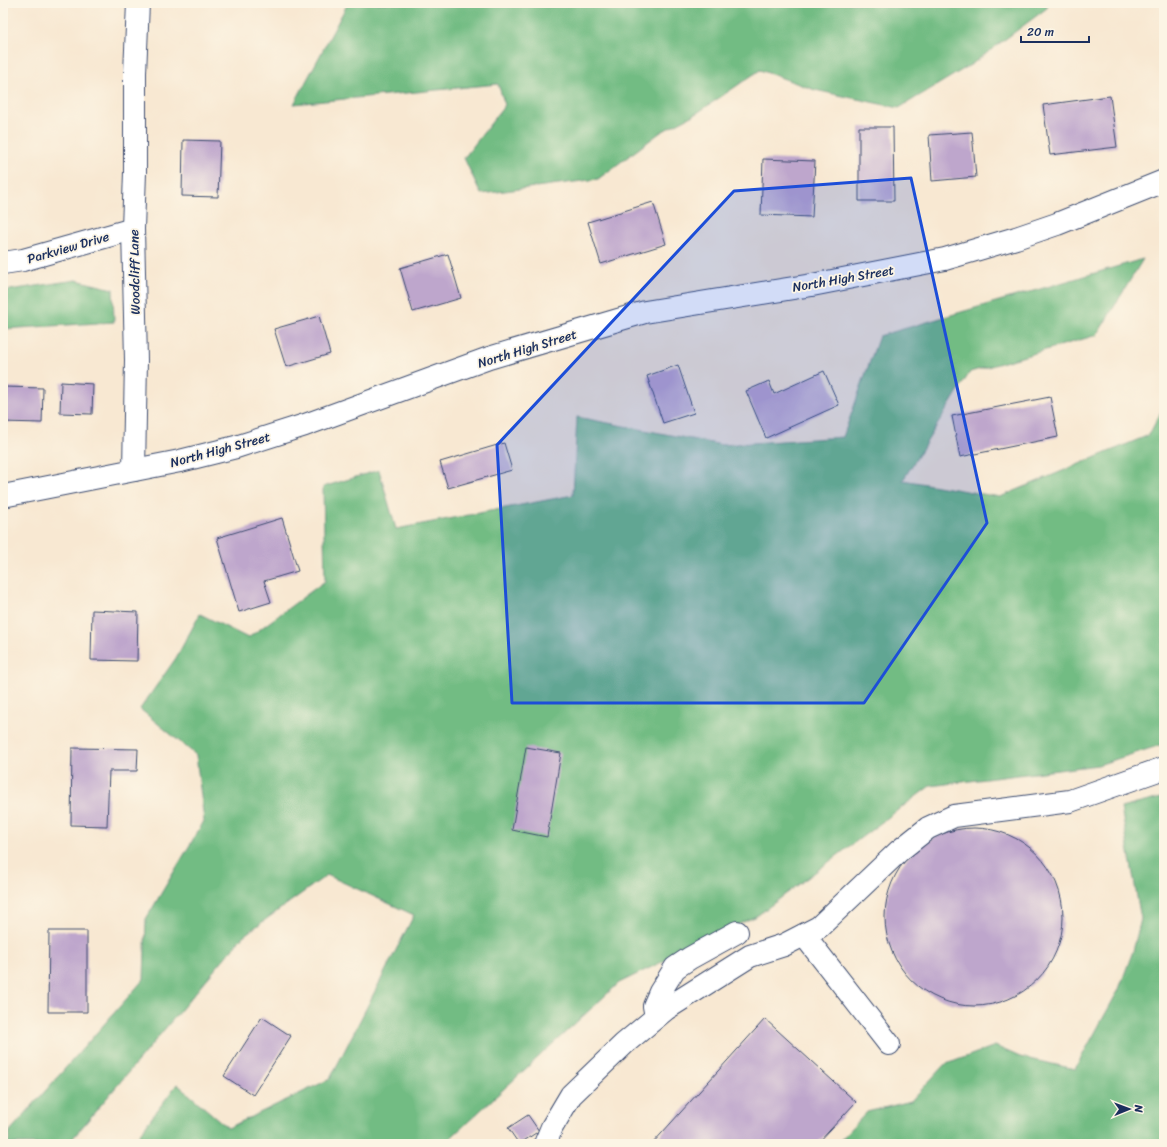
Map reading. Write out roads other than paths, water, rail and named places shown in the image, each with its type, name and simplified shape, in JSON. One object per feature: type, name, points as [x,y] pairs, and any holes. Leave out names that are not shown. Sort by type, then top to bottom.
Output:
[{"type":"street","name":"Woodcliff Lane","points":[[134,470],[136,360],[133,229],[135,172],[135,73],[138,3]]},
{"type":"street","name":"North High Street","points":[[3,496],[134,470],[236,447],[305,425],[489,358],[646,312],[812,285],[945,259],[1057,224],[1164,181]]},
{"type":"street","name":"Parkview Drive","points":[[3,263],[22,260],[133,229]]},
{"type":"street","points":[[545,1144],[552,1127],[571,1095],[624,1044],[656,1017],[688,994],[750,956],[784,945],[819,927],[899,850],[928,828],[954,816],[1070,800],[1164,768]]},
{"type":"street","points":[[656,1017],[654,1006],[660,992],[675,968],[737,932]]},
{"type":"street","points":[[804,934],[889,1044]]}]
